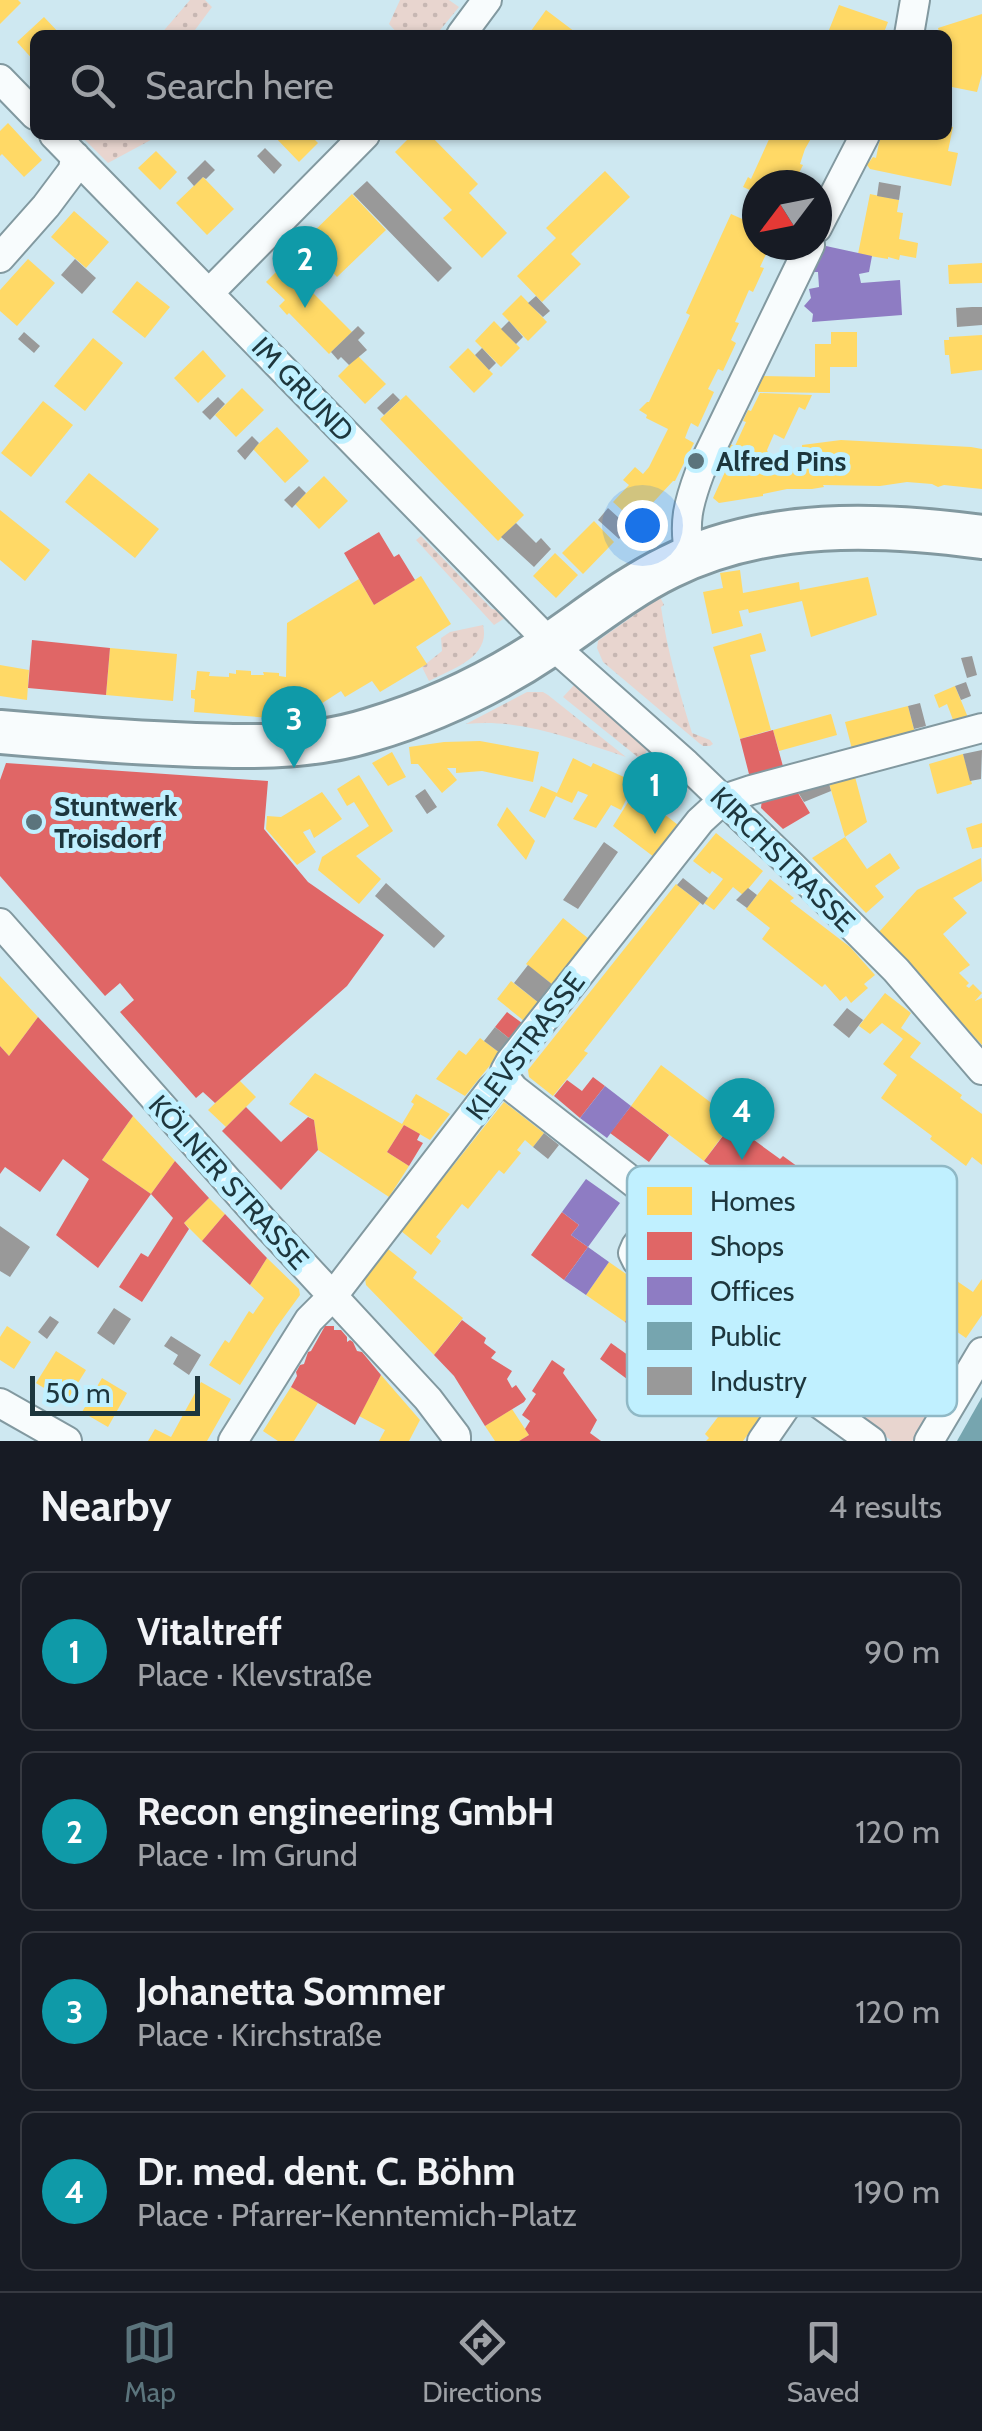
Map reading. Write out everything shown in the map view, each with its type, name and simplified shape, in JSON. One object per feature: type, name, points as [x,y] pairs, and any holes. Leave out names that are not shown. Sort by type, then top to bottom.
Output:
[{"type":"main road","points":[[0,732],[230,747],[306,744],[368,731],[460,698],[668,567],[717,548],[768,536],[842,528],[895,527],[982,537]]},
{"type":"street","points":[[465,30],[487,0]]},
{"type":"street","points":[[910,30],[914,0]]},
{"type":"street","points":[[0,79],[30,110]]},
{"type":"street","name":"IM GRUND","points":[[59,140],[551,644]]},
{"type":"street","points":[[209,293],[360,140]]},
{"type":"street","points":[[832,199],[862,140]]},
{"type":"street","points":[[0,258],[73,170],[74,156]]},
{"type":"street","points":[[690,558],[685,526],[700,472],[803,260]]},
{"type":"street","name":"KIRCHSTRASSE","points":[[551,644],[724,800],[896,970],[982,1070]]},
{"type":"street","points":[[724,800],[982,728]]},
{"type":"street","name":"KLEVSTRASSE","points":[[233,1441],[310,1320],[332,1297],[491,1090],[505,1078],[510,1062],[700,821],[724,800]]},
{"type":"street","name":"KÖLNER STRASSE","points":[[0,923],[460,1439]]},
{"type":"street","points":[[505,1078],[526,1099],[627,1177]]},
{"type":"street","points":[[957,1393],[982,1352]]},
{"type":"street","points":[[0,1403],[67,1441]]},
{"type":"street","points":[[762,1441],[780,1416]]},
{"type":"street","points":[[839,1416],[871,1441]]},
{"type":"street","points":[[928,1441],[943,1416]]},
{"type":"shaded area","points":[[190,0],[205,0],[212,7],[195,30],[164,30]]},
{"type":"shaded area","points":[[400,0],[449,0],[459,7],[440,30],[394,30],[389,24]]},
{"type":"shaded area","points":[[85,140],[151,140],[108,163]]},
{"type":"shaded area","points":[[421,536],[492,609],[508,616],[494,625],[416,540]]},
{"type":"shaded area","points":[[660,597],[670,655],[692,733],[710,740],[710,746],[699,743],[603,662],[597,648],[598,641]]},
{"type":"shaded area","points":[[483,625],[484,636],[475,654],[429,681],[422,667],[442,651],[441,638],[450,632]]},
{"type":"shaded area","points":[[576,683],[648,747],[644,756],[639,758],[563,697]]},
{"type":"shaded area","points":[[527,692],[548,695],[626,757],[528,727],[466,724]]},
{"type":"shaded area","points":[[857,1416],[930,1416],[912,1441],[892,1441]]},
{"type":"building: Homes","points":[[0,0],[21,3],[0,24]]},
{"type":"building: Homes","points":[[839,5],[888,22],[885,30],[829,30]]},
{"type":"building: Homes","points":[[546,10],[572,30],[532,30]]},
{"type":"building: Homes","points":[[982,14],[982,74],[977,92],[952,87],[952,30],[938,28]]},
{"type":"building: Homes","points":[[44,17],[56,30],[30,30],[30,56],[17,42]]},
{"type":"building: Homes","points":[[8,123],[42,160],[24,177],[0,156],[0,131]]},
{"type":"building: Homes","points":[[278,140],[318,143],[299,162]]},
{"type":"building: Homes","points":[[407,140],[435,140],[478,184],[469,193],[507,233],[482,258],[443,218],[452,210],[395,152]]},
{"type":"building: Homes","points":[[769,140],[810,140],[800,164],[800,170],[755,170]]},
{"type":"building: Homes","points":[[880,140],[950,140],[948,151],[958,153],[951,186],[870,169],[867,165],[876,158]]},
{"type":"building: Homes","points":[[156,151],[177,172],[160,190],[138,168]]},
{"type":"building: Homes","points":[[605,171],[630,197],[571,254],[581,264],[542,302],[517,276],[556,238],[546,228]]},
{"type":"building: Homes","points":[[203,177],[234,209],[207,235],[176,203]]},
{"type":"building: Homes","points":[[352,194],[386,230],[337,277],[304,241]]},
{"type":"building: Homes","points":[[870,194],[899,200],[897,212],[903,213],[899,239],[918,243],[916,258],[900,255],[899,260],[858,254]]},
{"type":"building: Homes","points":[[74,211],[109,242],[86,268],[51,237]]},
{"type":"building: Homes","points":[[731,214],[742,219],[742,260],[763,260],[760,267],[764,268],[735,322],[739,323],[731,340],[736,343],[723,371],[718,369],[708,389],[714,392],[698,427],[691,423],[688,430],[685,438],[694,443],[675,481],[635,522],[613,502],[629,485],[623,480],[635,467],[643,474],[649,467],[668,429],[639,410],[649,402],[690,315],[686,313]]},
{"type":"building: Homes","points":[[28,259],[55,283],[17,326],[0,311],[0,290]]},
{"type":"building: Homes","points":[[982,263],[982,283],[949,284],[948,265]]},
{"type":"building: Homes","points":[[284,264],[352,332],[329,354],[279,306],[285,300],[266,282]]},
{"type":"building: Homes","points":[[137,281],[170,307],[145,338],[112,312]]},
{"type":"building: Homes","points":[[521,295],[547,322],[528,341],[502,314]]},
{"type":"building: Homes","points":[[494,321],[520,348],[501,367],[475,341]]},
{"type":"building: Homes","points":[[831,332],[857,332],[857,367],[830,367],[830,393],[758,392],[759,376],[815,377],[815,344],[831,344]]},
{"type":"building: Homes","points":[[982,335],[982,370],[951,374],[944,340]]},
{"type":"building: Homes","points":[[93,338],[123,363],[85,411],[54,386]]},
{"type":"building: Homes","points":[[468,348],[493,374],[474,393],[449,367]]},
{"type":"building: Homes","points":[[203,350],[226,376],[198,403],[174,378]]},
{"type":"building: Homes","points":[[358,356],[386,384],[365,404],[338,376]]},
{"type":"building: Homes","points":[[242,388],[264,410],[236,437],[215,415]]},
{"type":"building: Homes","points":[[760,393],[812,395],[805,410],[799,407],[784,439],[774,434],[767,450],[776,462],[803,460],[802,445],[841,440],[971,447],[982,449],[982,489],[907,482],[880,486],[823,485],[719,503],[713,498],[725,472],[719,469],[730,444],[735,446],[748,410],[751,411]]},
{"type":"building: Homes","points":[[406,395],[524,515],[498,541],[380,419]]},
{"type":"building: Homes","points":[[43,401],[73,425],[31,477],[1,453]]},
{"type":"building: Homes","points":[[277,427],[309,461],[285,483],[253,449]]},
{"type":"building: Homes","points":[[89,473],[159,529],[135,558],[65,502]]},
{"type":"building: Homes","points":[[324,476],[348,501],[319,529],[295,504]]},
{"type":"building: Homes","points":[[0,510],[50,550],[25,581],[0,560]]},
{"type":"building: Homes","points":[[594,521],[614,542],[583,574],[562,553]]},
{"type":"building: Homes","points":[[555,553],[578,575],[556,598],[533,576]]},
{"type":"building: Homes","points":[[740,570],[743,593],[799,582],[800,590],[868,577],[877,615],[811,637],[802,601],[749,613],[748,609],[739,611],[743,626],[712,634],[703,592],[723,588],[720,573]]},
{"type":"building: Homes","points":[[421,576],[451,624],[416,647],[427,664],[380,692],[372,681],[345,697],[341,691],[296,720],[194,712],[191,690],[195,690],[197,671],[210,672],[209,676],[229,677],[236,670],[286,677],[287,623],[359,579],[374,605]]},
{"type":"building: Homes","points":[[761,633],[766,651],[750,655],[771,730],[740,739],[713,647]]},
{"type":"building: Homes","points":[[110,648],[177,654],[173,701],[106,695]]},
{"type":"building: Homes","points":[[0,665],[29,670],[27,700],[0,696]]},
{"type":"building: Homes","points":[[955,686],[969,720],[955,725],[947,704],[939,708],[934,695]]},
{"type":"building: Homes","points":[[908,706],[915,733],[852,749],[845,722]]},
{"type":"building: Homes","points":[[831,714],[837,735],[779,751],[773,730]]},
{"type":"building: Homes","points":[[480,741],[539,752],[533,782],[482,771],[456,773],[456,768],[447,768],[457,780],[442,793],[418,764],[411,764],[409,747]]},
{"type":"building: Homes","points":[[392,752],[406,777],[388,786],[372,763]]},
{"type":"building: Homes","points":[[963,754],[972,784],[937,794],[929,764]]},
{"type":"building: Homes","points":[[573,758],[635,782],[621,810],[611,805],[596,828],[573,819],[588,795],[578,791],[572,803],[556,796],[545,818],[529,811],[541,786],[557,793]]},
{"type":"building: Homes","points":[[854,773],[867,822],[845,837],[828,780]]},
{"type":"building: Homes","points":[[359,775],[393,831],[356,856],[381,879],[359,904],[318,870],[322,857],[369,826],[354,802],[347,806],[337,789]]},
{"type":"building: Homes","points":[[635,791],[678,825],[654,857],[613,826]]},
{"type":"building: Homes","points":[[322,792],[342,819],[314,838],[310,829],[303,832],[316,852],[297,865],[266,829],[267,816],[281,817]]},
{"type":"building: Homes","points":[[507,807],[535,841],[526,860],[497,825]]},
{"type":"building: Homes","points":[[982,823],[982,847],[972,849],[966,828]]},
{"type":"building: Homes","points":[[716,833],[763,871],[743,895],[733,887],[714,910],[704,903],[723,879],[693,861]]},
{"type":"building: Homes","points":[[845,837],[867,869],[890,853],[900,868],[875,886],[884,897],[866,913],[812,858]]},
{"type":"building: Homes","points":[[981,858],[982,881],[953,898],[967,913],[943,934],[970,965],[959,973],[969,983],[966,986],[973,984],[982,993],[975,1001],[982,998],[982,1045],[879,932],[917,890]]},
{"type":"building: Homes","points":[[770,879],[794,898],[790,901],[850,947],[875,975],[864,984],[868,988],[851,1003],[846,996],[840,1001],[825,984],[822,987],[762,939],[770,928],[746,909]]},
{"type":"building: Homes","points":[[676,884],[700,903],[553,1096],[529,1077],[528,1070]]},
{"type":"building: Homes","points":[[563,918],[589,939],[553,985],[526,964]]},
{"type":"building: Homes","points":[[0,976],[38,1017],[9,1056],[0,1046]]},
{"type":"building: Homes","points":[[511,981],[539,1003],[524,1021],[497,999]]},
{"type":"building: Homes","points":[[885,993],[911,1013],[901,1028],[921,1043],[910,1057],[982,1114],[982,1165],[972,1157],[966,1166],[881,1098],[897,1075],[883,1064],[903,1039],[882,1023],[870,1034],[859,1026]]},
{"type":"building: Homes","points":[[480,1038],[500,1053],[465,1096],[436,1079],[459,1050],[466,1055]]},
{"type":"building: Homes","points":[[661,1065],[734,1120],[704,1161],[631,1106]]},
{"type":"building: Homes","points":[[315,1073],[402,1124],[416,1094],[450,1114],[430,1140],[404,1125],[387,1152],[409,1166],[389,1197],[318,1150],[314,1120],[289,1104]]},
{"type":"building: Homes","points":[[239,1080],[256,1097],[226,1127],[208,1110]]},
{"type":"building: Homes","points":[[504,1102],[544,1133],[533,1147],[525,1140],[517,1150],[521,1153],[504,1174],[499,1170],[468,1209],[462,1204],[436,1237],[441,1241],[431,1255],[401,1231]]},
{"type":"building: Homes","points":[[133,1116],[175,1161],[151,1194],[102,1160]]},
{"type":"building: Homes","points":[[209,1198],[225,1214],[202,1241],[184,1223]]},
{"type":"building: Homes","points":[[388,1249],[417,1272],[413,1278],[463,1318],[434,1355],[366,1285],[365,1278]]},
{"type":"building: Homes","points":[[267,1258],[299,1289],[300,1295],[240,1385],[209,1365],[225,1340],[229,1343],[249,1311],[253,1314],[264,1298],[250,1285]]},
{"type":"building: Homes","points":[[609,1262],[627,1275],[627,1319],[625,1322],[586,1295]]},
{"type":"building: Homes","points":[[982,1279],[982,1315],[966,1338],[957,1332],[957,1281],[973,1292]]},
{"type":"building: Homes","points":[[7,1326],[31,1342],[14,1369],[0,1360],[0,1337]]},
{"type":"building: Homes","points":[[56,1351],[86,1370],[66,1402],[36,1383]]},
{"type":"building: Homes","points":[[381,1375],[420,1420],[409,1441],[379,1441],[385,1430],[359,1416]]},
{"type":"building: Homes","points":[[102,1378],[127,1393],[108,1427],[82,1412]]},
{"type":"building: Homes","points":[[201,1382],[231,1399],[207,1441],[148,1441],[155,1429],[171,1437]]},
{"type":"building: Homes","points":[[291,1387],[318,1403],[294,1441],[278,1441],[263,1431]]},
{"type":"building: Homes","points":[[512,1409],[529,1435],[519,1441],[495,1441],[485,1426]]},
{"type":"building: Homes","points":[[719,1416],[761,1416],[743,1441],[706,1441],[709,1438],[705,1434]]},
{"type":"building: Shops","points":[[379,532],[415,580],[374,605],[344,553]]},
{"type":"building: Shops","points":[[32,640],[110,648],[106,695],[28,688]]},
{"type":"building: Shops","points":[[773,730],[784,770],[750,778],[740,739]]},
{"type":"building: Shops","points":[[6,763],[268,781],[264,829],[308,882],[384,935],[347,986],[215,1103],[203,1092],[196,1098],[120,1012],[134,1000],[120,983],[105,996],[0,876],[0,780]]},
{"type":"building: Shops","points":[[795,788],[810,813],[783,829],[761,808],[762,798]]},
{"type":"building: Shops","points":[[507,1012],[522,1023],[510,1039],[495,1027]]},
{"type":"building: Shops","points":[[38,1017],[133,1116],[102,1160],[151,1194],[98,1268],[56,1235],[89,1179],[63,1159],[40,1192],[5,1167],[0,1174],[0,1046],[9,1056]]},
{"type":"building: Shops","points":[[593,1077],[605,1086],[580,1118],[554,1096],[567,1080],[582,1091]]},
{"type":"building: Shops","points":[[631,1106],[669,1135],[649,1162],[610,1133]]},
{"type":"building: Shops","points":[[246,1107],[281,1142],[308,1117],[314,1120],[318,1150],[281,1190],[222,1131]]},
{"type":"building: Shops","points":[[732,1124],[780,1159],[783,1156],[797,1166],[711,1166],[704,1161]]},
{"type":"building: Shops","points":[[404,1125],[420,1134],[417,1140],[423,1143],[409,1166],[387,1152]]},
{"type":"building: Shops","points":[[175,1161],[209,1198],[184,1223],[189,1229],[142,1302],[119,1287],[141,1253],[148,1257],[173,1218],[151,1194]]},
{"type":"building: Shops","points":[[562,1212],[579,1225],[571,1235],[588,1247],[564,1280],[531,1255]]},
{"type":"building: Shops","points":[[225,1214],[267,1258],[250,1285],[202,1241]]},
{"type":"building: Shops","points":[[462,1320],[486,1338],[484,1343],[496,1352],[491,1358],[512,1371],[507,1379],[526,1399],[485,1426],[454,1376],[434,1355]]},
{"type":"building: Shops","points":[[325,1326],[341,1330],[347,1342],[353,1342],[381,1375],[355,1425],[291,1387]]},
{"type":"building: Shops","points":[[611,1343],[627,1354],[627,1379],[600,1359]]},
{"type":"building: Shops","points":[[552,1360],[565,1369],[563,1373],[597,1420],[590,1433],[601,1441],[519,1441],[529,1435],[525,1429],[530,1421],[522,1415]]},
{"type":"building: Offices","points":[[832,247],[872,256],[869,272],[859,274],[861,283],[900,280],[902,315],[812,322],[813,314],[804,306],[811,298],[809,289],[819,287],[818,272],[814,272],[820,260],[832,260]]},
{"type":"building: Offices","points":[[605,1086],[631,1106],[607,1138],[580,1118]]},
{"type":"building: Offices","points":[[586,1179],[620,1203],[588,1247],[571,1235],[579,1225],[562,1212]]},
{"type":"building: Offices","points":[[588,1247],[609,1262],[586,1295],[564,1280]]},
{"type":"building: Public","points":[[982,1397],[982,1441],[957,1441]]},
{"type":"building: Industry","points":[[265,148],[282,165],[274,174],[257,156]]},
{"type":"building: Industry","points":[[205,160],[215,170],[194,186],[187,178]]},
{"type":"building: Industry","points":[[367,181],[452,268],[438,282],[353,194]]},
{"type":"building: Industry","points":[[879,182],[901,186],[899,200],[877,196]]},
{"type":"building: Industry","points":[[75,259],[96,278],[82,294],[61,275]]},
{"type":"building: Industry","points":[[536,296],[550,311],[543,317],[528,303]]},
{"type":"building: Industry","points":[[982,307],[982,325],[957,327],[956,308]]},
{"type":"building: Industry","points":[[509,321],[523,337],[516,344],[501,329]]},
{"type":"building: Industry","points":[[358,326],[365,333],[358,340],[367,350],[349,365],[331,352]]},
{"type":"building: Industry","points":[[24,332],[40,346],[34,353],[18,339]]},
{"type":"building: Industry","points":[[482,348],[496,363],[489,370],[475,355]]},
{"type":"building: Industry","points":[[393,393],[400,400],[384,415],[377,408]]},
{"type":"building: Industry","points":[[218,397],[225,404],[210,420],[202,412]]},
{"type":"building: Industry","points":[[252,436],[259,443],[245,460],[237,451]]},
{"type":"building: Industry","points":[[299,486],[306,493],[292,508],[284,500]]},
{"type":"building: Industry","points":[[608,508],[629,527],[619,539],[598,520]]},
{"type":"building: Industry","points":[[516,523],[536,543],[541,538],[551,549],[534,567],[501,537]]},
{"type":"building: Industry","points":[[972,656],[977,675],[967,678],[961,658]]},
{"type":"building: Industry","points":[[966,682],[971,696],[961,700],[955,686]]},
{"type":"building: Industry","points":[[920,703],[926,726],[914,729],[908,706]]},
{"type":"building: Industry","points":[[982,750],[981,779],[970,781],[963,754]]},
{"type":"building: Industry","points":[[828,780],[831,791],[804,802],[796,789]]},
{"type":"building: Industry","points":[[425,789],[437,807],[427,814],[415,796]]},
{"type":"building: Industry","points":[[604,842],[618,852],[578,909],[563,900]]},
{"type":"building: Industry","points":[[683,878],[708,898],[703,905],[677,885]]},
{"type":"building: Industry","points":[[386,883],[445,936],[434,948],[375,896]]},
{"type":"building: Industry","points":[[748,888],[757,895],[747,908],[736,900]]},
{"type":"building: Industry","points":[[528,965],[553,985],[539,1003],[514,983]]},
{"type":"building: Industry","points":[[847,1008],[863,1020],[849,1038],[833,1025]]},
{"type":"building: Industry","points":[[495,1027],[510,1039],[500,1053],[484,1041]]},
{"type":"building: Industry","points":[[544,1133],[559,1145],[548,1159],[533,1147]]},
{"type":"building: Industry","points":[[0,1226],[30,1247],[10,1277],[0,1271]]},
{"type":"building: Industry","points":[[114,1308],[131,1319],[114,1345],[97,1333]]},
{"type":"building: Industry","points":[[50,1316],[59,1322],[47,1339],[38,1332]]},
{"type":"building: Industry","points":[[171,1336],[201,1355],[189,1375],[173,1364],[178,1355],[164,1346]]},
{"type":"place","name":"Recon engineering GmbH","points":[[305,308]]},
{"type":"place","name":"Alfred Pins","points":[[696,461]]},
{"type":"place","name":"Johanetta Sommer","points":[[294,768]]},
{"type":"place","name":"Stuntwerk Troisdorf","points":[[34,822]]},
{"type":"place","name":"Vitaltreff","points":[[655,834]]},
{"type":"place","name":"Dr. med. dent. C. Böhm","points":[[742,1160]]}]
